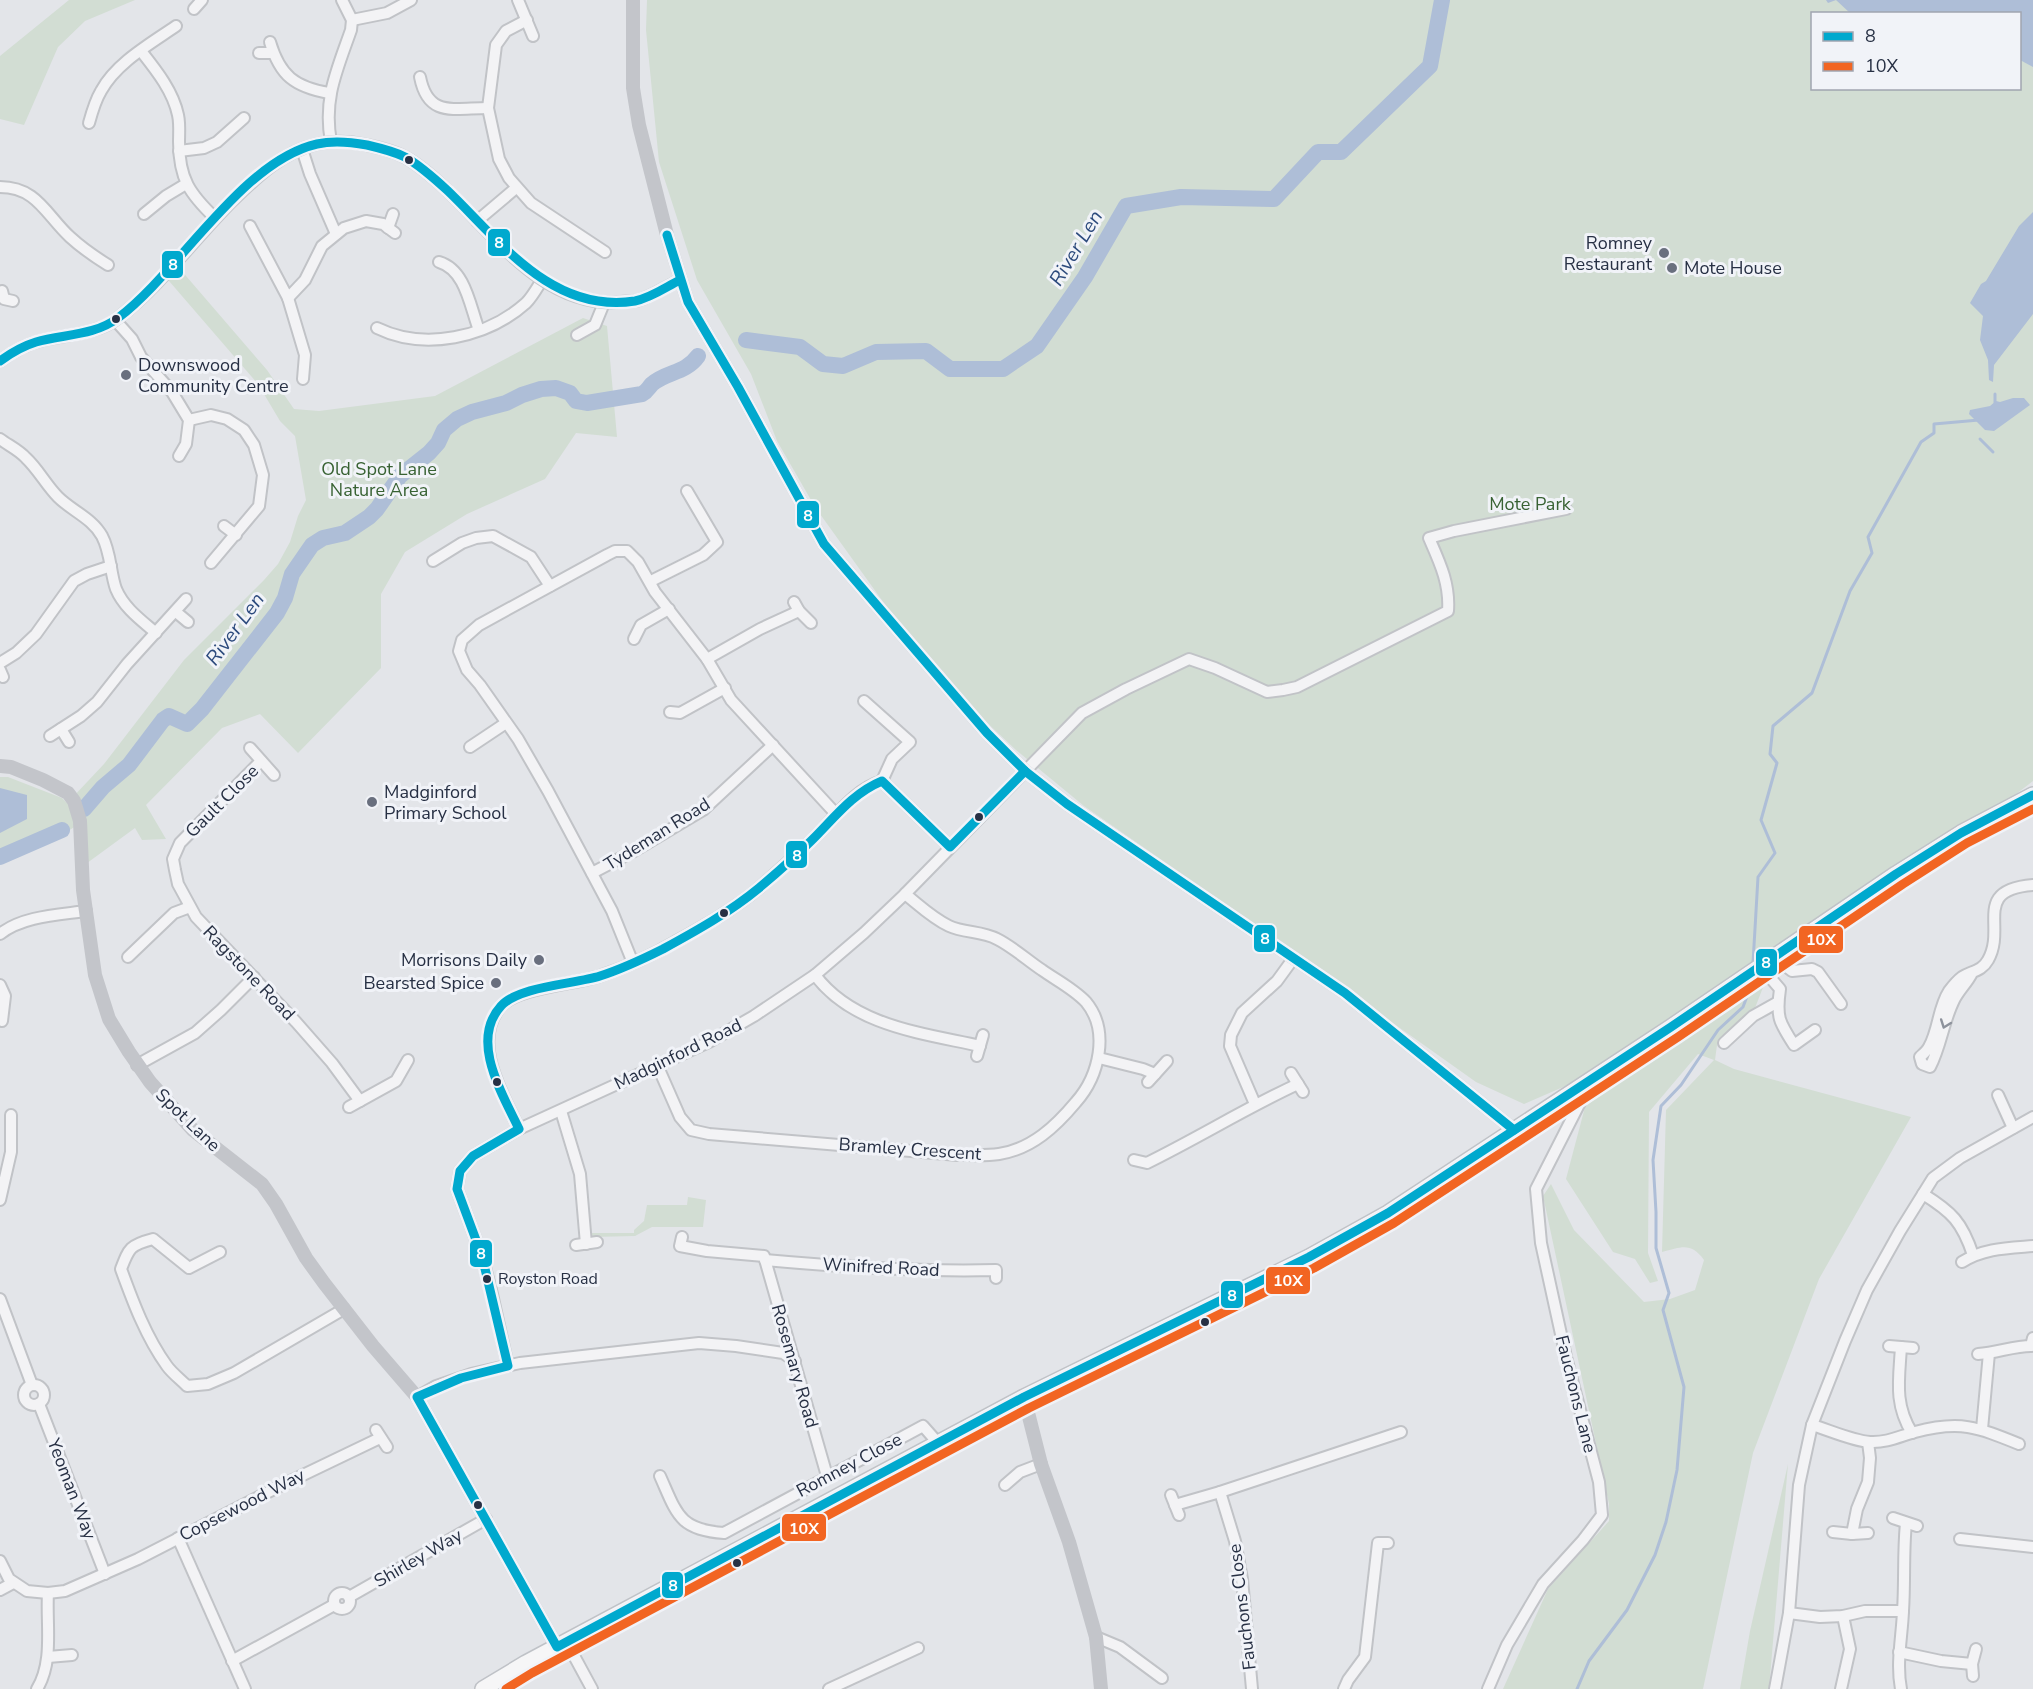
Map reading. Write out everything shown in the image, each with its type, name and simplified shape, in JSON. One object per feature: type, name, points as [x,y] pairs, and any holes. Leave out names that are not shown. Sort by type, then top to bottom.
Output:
[{"type":"main road","points":[[483,1689],[561,1644],[1024,1397],[1309,1257],[1388,1214],[1778,956],[1906,868],[1961,833],[2033,795]]},
{"type":"street","points":[[194,9],[202,0]]},
{"type":"street","points":[[331,142],[328,127],[329,93],[351,30],[352,20],[342,0]]},
{"type":"street","points":[[352,20],[387,12],[411,0]]},
{"type":"street","points":[[518,0],[533,36]]},
{"type":"street","points":[[633,0],[634,97],[647,160],[680,280],[688,302],[738,387],[824,544],[952,695],[1025,771],[1067,804],[1360,1005],[1514,1130]]},
{"type":"street","points":[[527,20],[506,32],[496,45],[488,108],[499,159],[516,188],[531,203],[605,252]]},
{"type":"street","points":[[89,123],[98,110],[101,91],[109,79],[141,51],[176,26]]},
{"type":"street","points":[[259,53],[272,47],[281,68],[294,82],[329,93]]},
{"type":"street","points":[[141,51],[158,72],[178,113],[179,151],[186,184],[215,218]]},
{"type":"street","points":[[419,84],[428,99],[436,106],[488,108]]},
{"type":"street","points":[[179,151],[204,148],[241,125]]},
{"type":"street","points":[[0,361],[38,341],[82,333],[116,321],[268,166],[302,149],[331,142],[351,142],[381,148],[408,159],[436,181],[477,221],[554,289],[578,298],[604,303],[639,300],[680,280]]},
{"type":"street","points":[[302,149],[310,174],[336,234]]},
{"type":"street","points":[[144,214],[166,196],[186,184]]},
{"type":"street","points":[[0,187],[26,192],[39,201],[69,237],[88,253],[108,265]]},
{"type":"street","points":[[477,221],[516,188]]},
{"type":"street","points":[[288,298],[305,280],[322,246],[336,234],[344,228],[366,221],[383,224],[391,230],[393,214]]},
{"type":"street","points":[[250,226],[253,244],[288,298],[310,355],[303,379]]},
{"type":"street","points":[[439,262],[449,265],[452,277],[468,296],[479,330]]},
{"type":"street","points":[[377,328],[391,334],[428,339],[463,336],[495,323],[527,302],[542,280]]},
{"type":"street","points":[[577,335],[595,325],[604,303]]},
{"type":"street","points":[[116,321],[132,339],[141,357],[172,392],[189,420],[186,444],[179,456]]},
{"type":"street","points":[[386,346],[391,334]]},
{"type":"street","points":[[189,420],[211,415],[227,419],[244,430],[254,445],[263,475],[259,506],[211,563]]},
{"type":"street","points":[[0,439],[26,458],[60,499],[92,522],[109,552],[116,588],[124,604],[156,633]]},
{"type":"street","points":[[651,581],[703,555],[717,542],[687,491]]},
{"type":"street","name":"Madginford Road","points":[[508,1366],[482,1256],[457,1189],[460,1171],[473,1156],[519,1129],[658,1067],[718,1037],[814,975],[864,933],[905,894],[1082,713],[1126,688],[1189,658],[1267,692],[1297,687],[1448,611],[1449,594],[1446,576],[1429,538],[1566,509]]},
{"type":"street","points":[[224,526],[236,535]]},
{"type":"street","points":[[433,561],[476,537],[493,536],[531,557],[550,586]]},
{"type":"street","points":[[633,963],[612,911],[529,757],[480,685],[467,670],[459,651],[462,640],[479,625],[615,551],[627,551],[638,562],[651,581],[655,592],[707,659],[731,700],[836,814]]},
{"type":"street","points":[[0,663],[28,642],[74,581],[111,566]]},
{"type":"street","points":[[50,736],[81,716],[97,702],[127,664],[186,599]]},
{"type":"street","points":[[707,659],[796,607],[811,623]]},
{"type":"street","points":[[634,639],[641,625],[669,609]]},
{"type":"street","points":[[176,612],[188,622]]},
{"type":"street","points":[[670,712],[680,713],[724,688]]},
{"type":"street","points":[[864,701],[910,742],[892,759],[882,781]]},
{"type":"street","points":[[470,747],[506,723]]},
{"type":"street","points":[[62,729],[69,742]]},
{"type":"street","name":"Tydeman Road","points":[[592,873],[703,810],[773,745]]},
{"type":"street","name":"Gault Close","points":[[250,748],[274,775]]},
{"type":"street","name":"Gault Close","points":[[190,907],[178,884],[173,859],[180,843],[261,761]]},
{"type":"street","name":"Spot Lane","points":[[0,766],[12,766],[22,770],[68,794],[74,801],[79,813],[86,910],[95,975],[109,1019],[137,1065],[193,1130],[262,1184],[276,1204],[306,1258],[373,1346],[417,1397],[486,1519],[561,1644]]},
{"type":"street","points":[[519,1129],[488,1057],[491,1028],[501,1005],[531,991],[581,982],[633,963],[702,927],[741,901],[814,837],[867,785],[882,781]]},
{"type":"street","points":[[882,781],[950,847]]},
{"type":"street","points":[[1972,973],[1955,998],[1942,1031],[1937,1054],[1930,1067],[1922,1064],[1920,1057],[1929,1048],[1945,998],[1962,977],[1981,969],[1992,953],[1995,942],[1993,911],[1997,901],[2012,889],[2033,885]]},
{"type":"street","name":"Bramley Crescent","points":[[658,1067],[680,1117],[691,1130],[708,1134],[958,1155],[998,1154],[1015,1150],[1036,1140],[1056,1124],[1078,1100],[1093,1076],[1099,1058],[1096,1017],[1085,1001],[996,939],[950,927],[905,894]]},
{"type":"street","points":[[128,957],[174,913],[190,907]]},
{"type":"street","name":"Ragstone Road","points":[[190,907],[196,917],[254,976],[332,1063],[360,1101]]},
{"type":"street","points":[[0,934],[7,928],[27,921],[86,910]]},
{"type":"street","points":[[1778,956],[1783,964],[1792,971],[1812,969],[1818,972],[1841,1004]]},
{"type":"street","points":[[1255,1104],[1230,1046],[1231,1035],[1242,1013],[1277,981],[1293,959]]},
{"type":"street","points":[[1761,967],[1780,988],[1779,1022],[1794,1045],[1815,1030]]},
{"type":"street","points":[[814,975],[826,990],[849,1007],[883,1022],[919,1034],[980,1046]]},
{"type":"street","points":[[137,1065],[195,1033],[222,1010],[254,976]]},
{"type":"street","points":[[0,985],[5,996],[3,1021]]},
{"type":"street","points":[[1724,1043],[1754,1016],[1778,1002]]},
{"type":"street","points":[[1099,1058],[1143,1068],[1151,1078],[1167,1061]]},
{"type":"street","points":[[349,1107],[396,1081],[408,1060]]},
{"type":"street","points":[[1134,1160],[1147,1163],[1190,1142],[1255,1104],[1301,1088],[1291,1073]]},
{"type":"street","name":"Fauchons Lane","points":[[1488,1689],[1507,1645],[1543,1584],[1583,1540],[1602,1515],[1599,1482],[1566,1357],[1541,1243],[1536,1189],[1592,1078]]},
{"type":"street","points":[[1998,1095],[2013,1128]]},
{"type":"street","points":[[561,1111],[580,1174],[581,1245],[597,1242]]},
{"type":"street","points":[[0,1197],[11,1152],[5,1132],[11,1115]]},
{"type":"street","points":[[1775,1689],[1789,1613],[1798,1485],[1812,1425],[1867,1290],[1900,1231],[1934,1178],[1960,1158],[2033,1117]]},
{"type":"street","points":[[1923,1194],[1946,1208],[1959,1222],[1973,1255]]},
{"type":"street","name":"Winifred Road","points":[[682,1237],[680,1246],[765,1258],[871,1268],[996,1274]]},
{"type":"street","points":[[220,1252],[185,1270],[153,1239],[129,1249],[121,1269],[133,1303],[148,1334],[168,1367],[187,1386],[208,1384],[234,1373],[344,1309]]},
{"type":"street","points":[[1962,1262],[1973,1255],[1989,1250],[2033,1246]]},
{"type":"street","name":"Rosemary Road","points":[[765,1258],[827,1476]]},
{"type":"street","name":"Yeoman Way","points":[[0,1299],[2,1312],[32,1385],[43,1389],[45,1394],[39,1404],[105,1574]]},
{"type":"street","points":[[1982,1429],[1984,1353],[2015,1346],[2031,1346],[2033,1338]]},
{"type":"street","points":[[417,1397],[436,1386],[462,1377],[520,1363],[699,1343],[783,1353],[795,1361]]},
{"type":"street","points":[[1912,1433],[1903,1419],[1899,1403],[1895,1346],[1913,1348]]},
{"type":"street","points":[[1024,1397],[1041,1464],[1069,1542],[1096,1636],[1101,1689]]},
{"type":"street","points":[[1812,1425],[1868,1442],[1890,1441],[1941,1426],[1959,1425],[1982,1429],[2011,1445]]},
{"type":"street","name":"Romney Close","points":[[724,1533],[923,1426],[938,1443]]},
{"type":"street","points":[[1175,1505],[1401,1433]]},
{"type":"street","name":"Copsewood Way","points":[[48,1593],[65,1592],[105,1574],[381,1438]]},
{"type":"street","points":[[1852,1534],[1857,1509],[1868,1482],[1870,1458],[1868,1442]]},
{"type":"street","points":[[1005,1485],[1020,1472],[1041,1464]]},
{"type":"street","points":[[660,1476],[663,1492],[685,1522],[702,1531],[724,1533],[730,1554]]},
{"type":"street","name":"Fauchons Close","points":[[1220,1492],[1235,1541],[1242,1579],[1252,1689]]},
{"type":"street","points":[[1893,1518],[1912,1524],[1903,1552],[1904,1611],[1899,1652],[1901,1689]]},
{"type":"street","name":"Shirley Way","points":[[232,1661],[334,1605],[333,1599],[337,1593],[346,1593],[349,1597],[486,1519]]},
{"type":"street","points":[[1833,1532],[1868,1533]]},
{"type":"street","points":[[178,1538],[245,1689]]},
{"type":"street","points":[[1960,1539],[2033,1546]]},
{"type":"street","points":[[1344,1689],[1365,1657],[1378,1543],[1388,1543]]},
{"type":"street","points":[[0,1560],[13,1583],[27,1591],[48,1593],[48,1657],[42,1681],[37,1689]]},
{"type":"street","points":[[0,1590],[13,1583]]},
{"type":"street","points":[[1789,1613],[1820,1617],[1843,1616],[1865,1611],[1904,1611]]},
{"type":"street","points":[[1841,1689],[1850,1649],[1843,1616]]},
{"type":"street","points":[[1096,1636],[1120,1647],[1162,1678]]},
{"type":"street","points":[[561,1644],[592,1689]]},
{"type":"street","points":[[829,1689],[918,1648]]},
{"type":"street","points":[[1973,1676],[1972,1664],[1976,1649]]},
{"type":"street","points":[[1899,1652],[1941,1661],[1972,1664]]},
{"type":"street","points":[[48,1657],[72,1655]]},
{"type":"green space","points":[[69,0],[135,0],[85,21],[58,47],[24,125],[0,119],[0,56]]},
{"type":"green space","name":"Mote Park","points":[[647,0],[2033,0],[2033,781],[1998,808],[1789,936],[1683,1014],[1570,1084],[1524,1104],[1476,1082],[1084,806],[1016,750],[980,716],[894,617],[815,507],[777,441],[751,374],[697,280],[659,162],[646,30]]},
{"type":"green space","name":"Old Spot Lane Nature Area","points":[[174,262],[267,370],[294,409],[319,411],[435,396],[583,318],[607,326],[617,437],[576,433],[545,479],[467,514],[405,552],[381,594],[381,668],[298,753],[260,714],[222,728],[146,805],[166,839],[142,840],[135,828],[83,866],[76,826],[0,862],[0,777],[8,777],[62,798],[73,809],[72,798],[104,764],[184,660],[278,564],[290,542],[306,500],[295,436],[280,421],[258,384],[163,274]]},
{"type":"green space","points":[[1767,977],[1755,1008],[1717,1045],[1715,1060],[1734,1069],[1911,1117],[1819,1279],[1753,1453],[1703,1689],[1503,1689],[1548,1589],[1609,1521],[1609,1504],[1543,1196],[1551,1184],[1574,1230],[1644,1302],[1670,1299],[1695,1290],[1704,1260],[1699,1254],[1686,1247],[1662,1252],[1666,1110],[1714,1060],[1698,1054],[1649,1112],[1648,1253],[1658,1281],[1650,1283],[1635,1259],[1613,1252],[1566,1179],[1585,1107],[1663,1041]]},
{"type":"green space","points":[[688,1197],[706,1200],[703,1227],[652,1227],[635,1236],[592,1237],[592,1233],[634,1233],[634,1230],[644,1221],[647,1205],[687,1205]]},
{"type":"green space","points":[[1788,1464],[1769,1689],[1740,1689],[1750,1631]]},
{"type":"water","points":[[1836,0],[2033,0],[2033,67],[2021,61],[2021,12],[1849,12]]},
{"type":"water","points":[[2033,212],[2033,314],[1994,365],[1993,382],[1989,380],[1988,360],[1980,340],[1983,316],[1970,303],[2019,226]]},
{"type":"water","points":[[2013,398],[2024,398],[2030,405],[1994,431],[1985,430],[1969,414],[1970,410]]},
{"type":"water","points":[[0,788],[27,795],[27,819],[0,833]]},
{"type":"waterway","name":"River Len","points":[[746,340],[800,347],[823,364],[843,366],[876,352],[926,351],[950,369],[1003,369],[1037,346],[1085,277],[1126,206],[1181,197],[1274,199],[1318,152],[1341,152],[1430,66],[1442,0]]},
{"type":"waterway","name":"River Len","points":[[84,809],[103,787],[129,765],[163,720],[169,716],[187,724],[202,709],[277,613],[285,598],[292,574],[312,545],[323,538],[345,533],[369,517],[400,476],[429,453],[438,443],[444,430],[457,419],[541,389],[556,388],[570,393],[576,401],[587,403],[642,394],[652,384],[687,366],[698,356]]},
{"type":"waterway","points":[[1995,394],[1995,403]]},
{"type":"waterway","points":[[1753,963],[1758,877],[1775,853],[1761,820],[1777,763],[1770,754],[1773,726],[1812,693],[1850,591],[1872,553],[1868,537],[1921,442],[1934,433],[1934,424],[1979,420]]},
{"type":"waterway","points":[[1980,439],[1993,452]]},
{"type":"waterway","name":"River Len","points":[[0,857],[62,830]]},
{"type":"waterway","points":[[1577,1689],[1589,1661],[1627,1610],[1655,1555],[1666,1522],[1677,1470],[1684,1387],[1663,1310],[1669,1293],[1656,1248],[1653,1160],[1661,1106],[1681,1085],[1718,1030],[1743,1007],[1752,983]]},
{"type":"transit line","name":"8","points":[[0,361],[31,344],[89,331],[118,318],[165,273],[237,194],[289,154],[323,143],[342,142],[367,145],[405,157],[443,186],[530,270],[553,285],[578,296],[605,302],[635,301],[653,295],[680,280]]},
{"type":"transit line","name":"8","points":[[667,235],[688,302],[738,387],[824,544],[987,733],[1025,771],[1067,804],[1345,993],[1514,1130]]},
{"type":"transit line","name":"8","points":[[1025,771],[950,847],[882,781],[853,799],[773,876],[748,897],[712,921],[663,949],[616,970],[589,979],[548,986],[509,999],[501,1006],[492,1020],[488,1035],[488,1051],[492,1068],[519,1129],[473,1156],[460,1171],[457,1189],[482,1256],[508,1366],[461,1378],[417,1397],[557,1647],[1024,1397],[1309,1257],[1388,1213],[1671,1027],[1896,874],[1961,833],[2033,795]]},
{"type":"transit line","name":"10X","points":[[506,1689],[1029,1408],[1314,1268],[1394,1223],[1678,1037],[1903,884],[1967,843],[2033,809]]},
{"type":"place","name":"Romney Restaurant","points":[[1664,253]]},
{"type":"place","name":"Mote House","points":[[1672,268]]},
{"type":"place","name":"Downswood Community Centre","points":[[126,375]]},
{"type":"place","name":"Madginford Primary School","points":[[372,802]]},
{"type":"place","name":"Morrisons Daily","points":[[539,960]]},
{"type":"place","name":"Bearsted Spice","points":[[496,983]]},
{"type":"place","name":"Royston Road","points":[[487,1279]]}]
